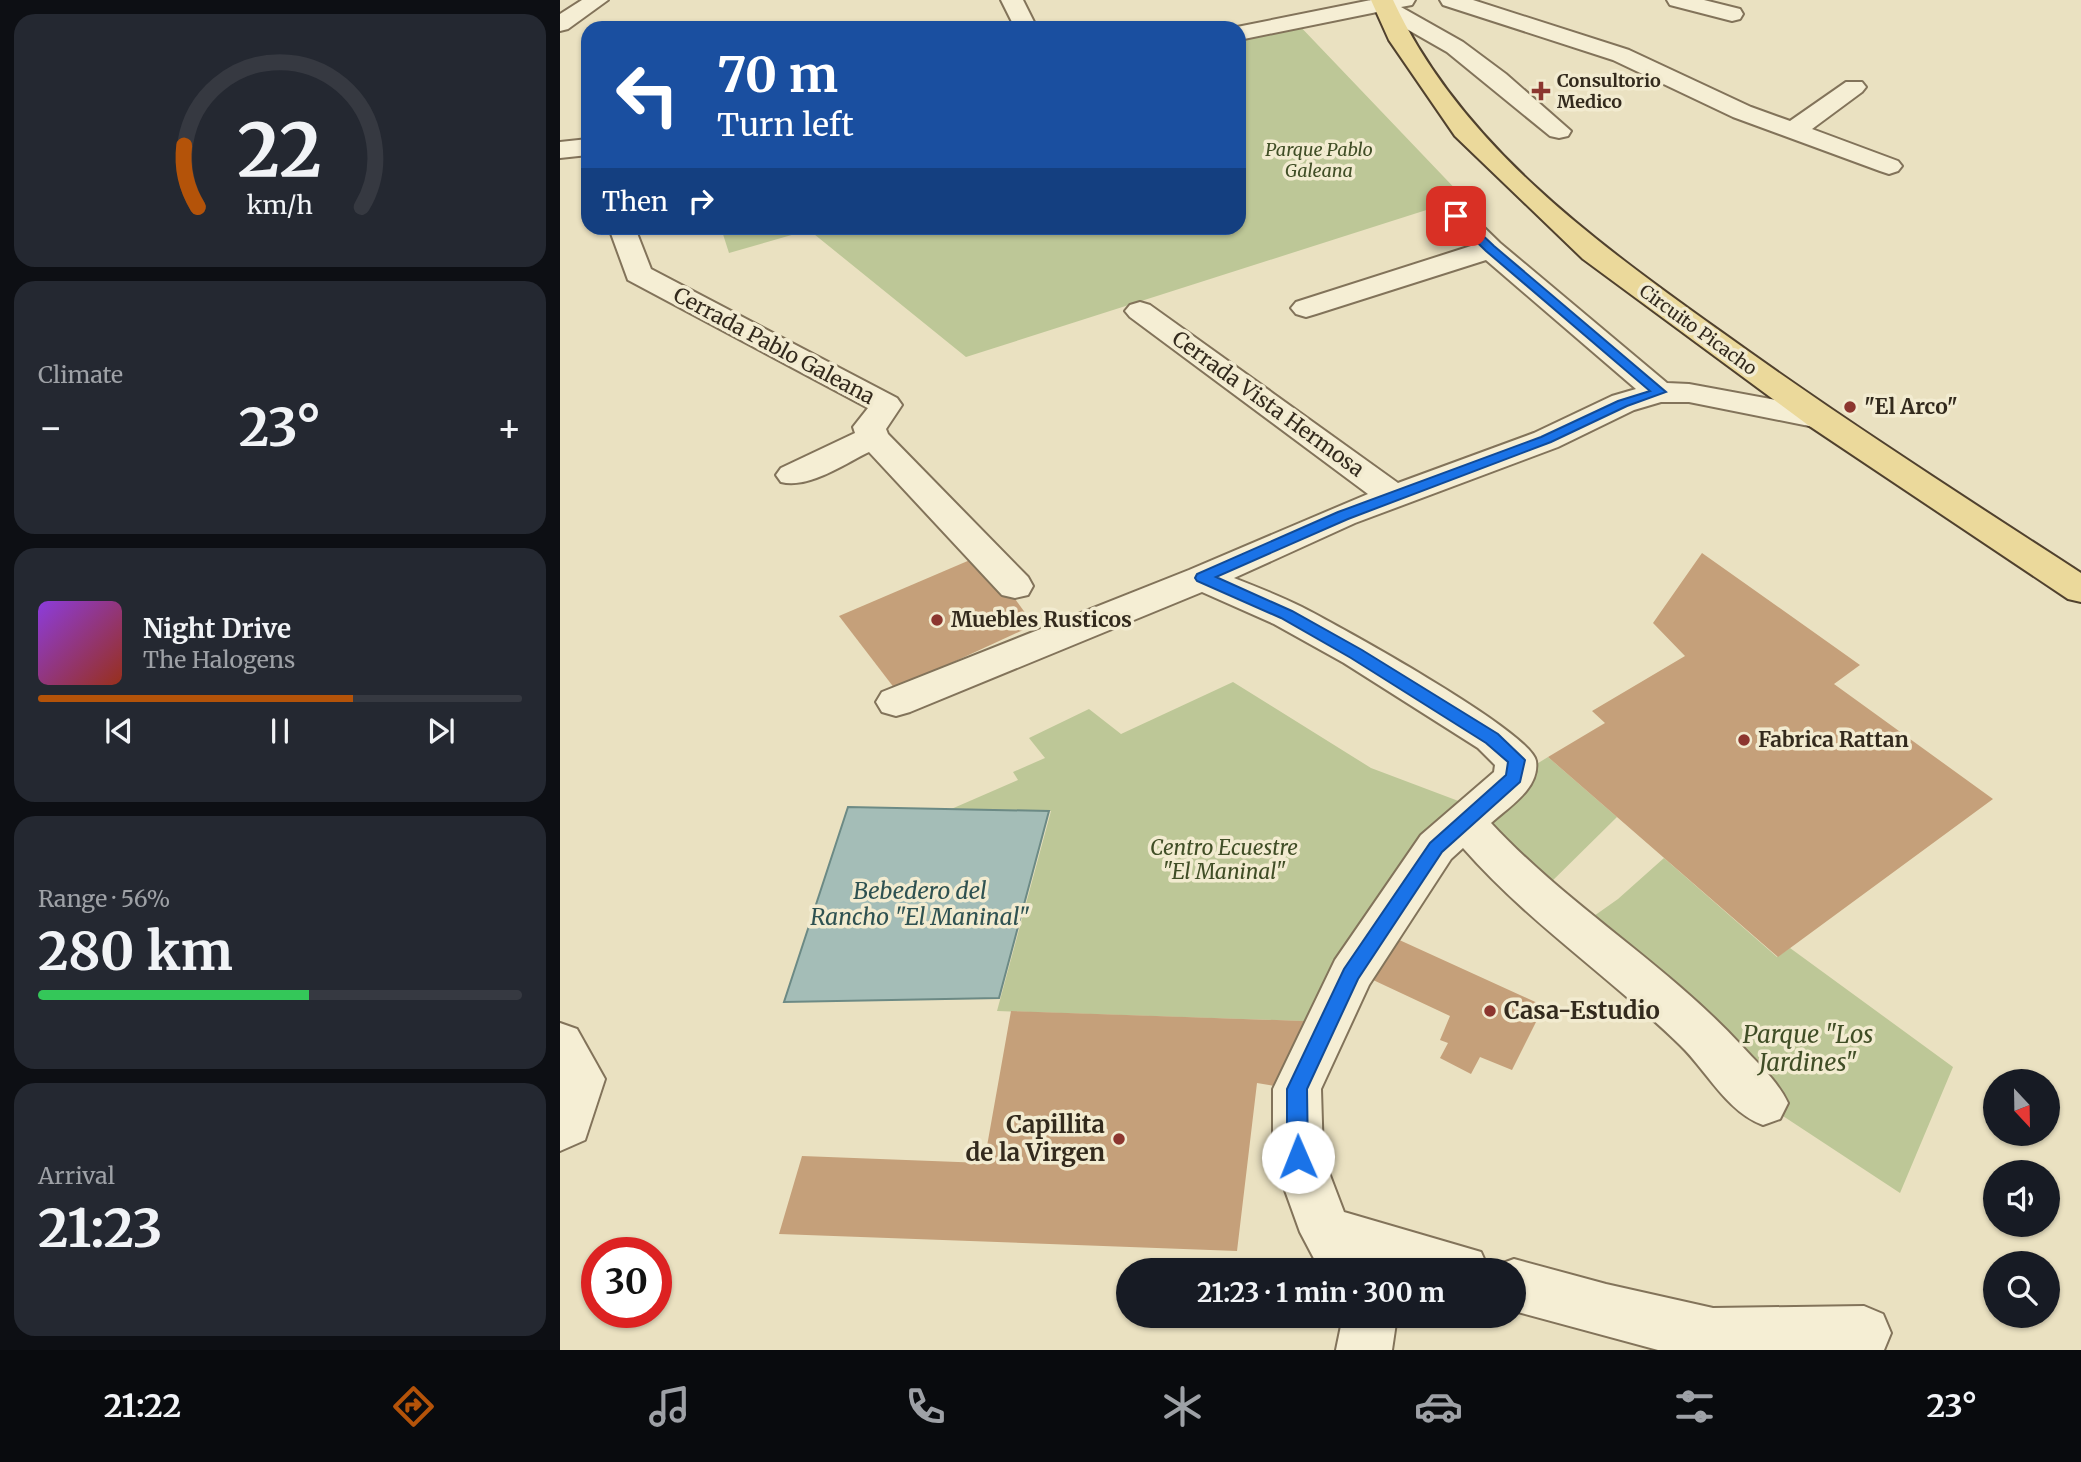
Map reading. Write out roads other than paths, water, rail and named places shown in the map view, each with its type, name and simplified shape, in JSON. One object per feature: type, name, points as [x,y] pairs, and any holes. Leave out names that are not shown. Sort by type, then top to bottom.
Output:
[{"type":"main road","name":"Circuito Picacho","points":[[1388,3],[1400,40],[1464,131],[1593,253],[1819,418],[2081,590]]},
{"type":"street","points":[[560,24],[597,0]]},
{"type":"street","points":[[1012,0],[1022,21]]},
{"type":"street","points":[[1451,0],[1621,55],[1742,112],[1889,166]]},
{"type":"street","points":[[1678,0],[1732,14]]},
{"type":"street","points":[[1246,32],[1388,3],[1441,35],[1559,131]]},
{"type":"street","points":[[1793,131],[1854,87]]},
{"type":"street","points":[[560,150],[581,148]]},
{"type":"street","points":[[1456,216],[1490,249],[1660,392]]},
{"type":"street","name":"Cerrada Pablo Galeana","points":[[624,235],[638,274],[886,405],[869,427],[873,438],[1015,586]]},
{"type":"street","points":[[1306,308],[1490,249]]},
{"type":"street","name":"Cerrada Vista Hermosa","points":[[1140,311],[1395,497]]},
{"type":"street","name":"Cerrada Vista Hermosa","points":[[896,702],[1202,578],[1343,515],[1546,440],[1623,403],[1660,392],[1689,393],[1819,418]]},
{"type":"street","points":[[793,475],[873,438]]},
{"type":"street","points":[[1202,578],[1287,615],[1357,654],[1492,738],[1517,760],[1514,778],[1436,848],[1350,974],[1297,1089],[1298,1157],[1338,1251],[1384,1258]]},
{"type":"street","points":[[1465,822],[1511,873],[1698,1031],[1763,1103]]},
{"type":"street","points":[[560,1044],[582,1079],[567,1124],[560,1128]]},
{"type":"street","points":[[1526,1288],[1606,1311],[1713,1335],[1864,1333]]},
{"type":"street","points":[[1364,1350],[1368,1328]]},
{"type":"water","name":"Bebedero del Rancho \"El Maninal\"","points":[[848,807],[1049,811],[999,998],[784,1002]]},
{"type":"place","name":"Consultorio Medico","points":[[1541,91]]},
{"type":"place","name":"\"El Arco\"","points":[[1850,407]]},
{"type":"place","name":"Muebles Rusticos","points":[[937,620]]},
{"type":"place","name":"Fabrica Rattan","points":[[1744,740]]},
{"type":"place","name":"Casa-Estudio","points":[[1490,1011]]},
{"type":"place","name":"Capillita de la Virgen","points":[[1119,1139]]},
{"type":"park label","name":"Parque Pablo Galeana","points":[[1319,160]]},
{"type":"park label","name":"Centro Ecuestre \"El Maninal\"","points":[[1224,860]]},
{"type":"park label","name":"Parque \"Los Jardines\"","points":[[1808,1049]]}]
